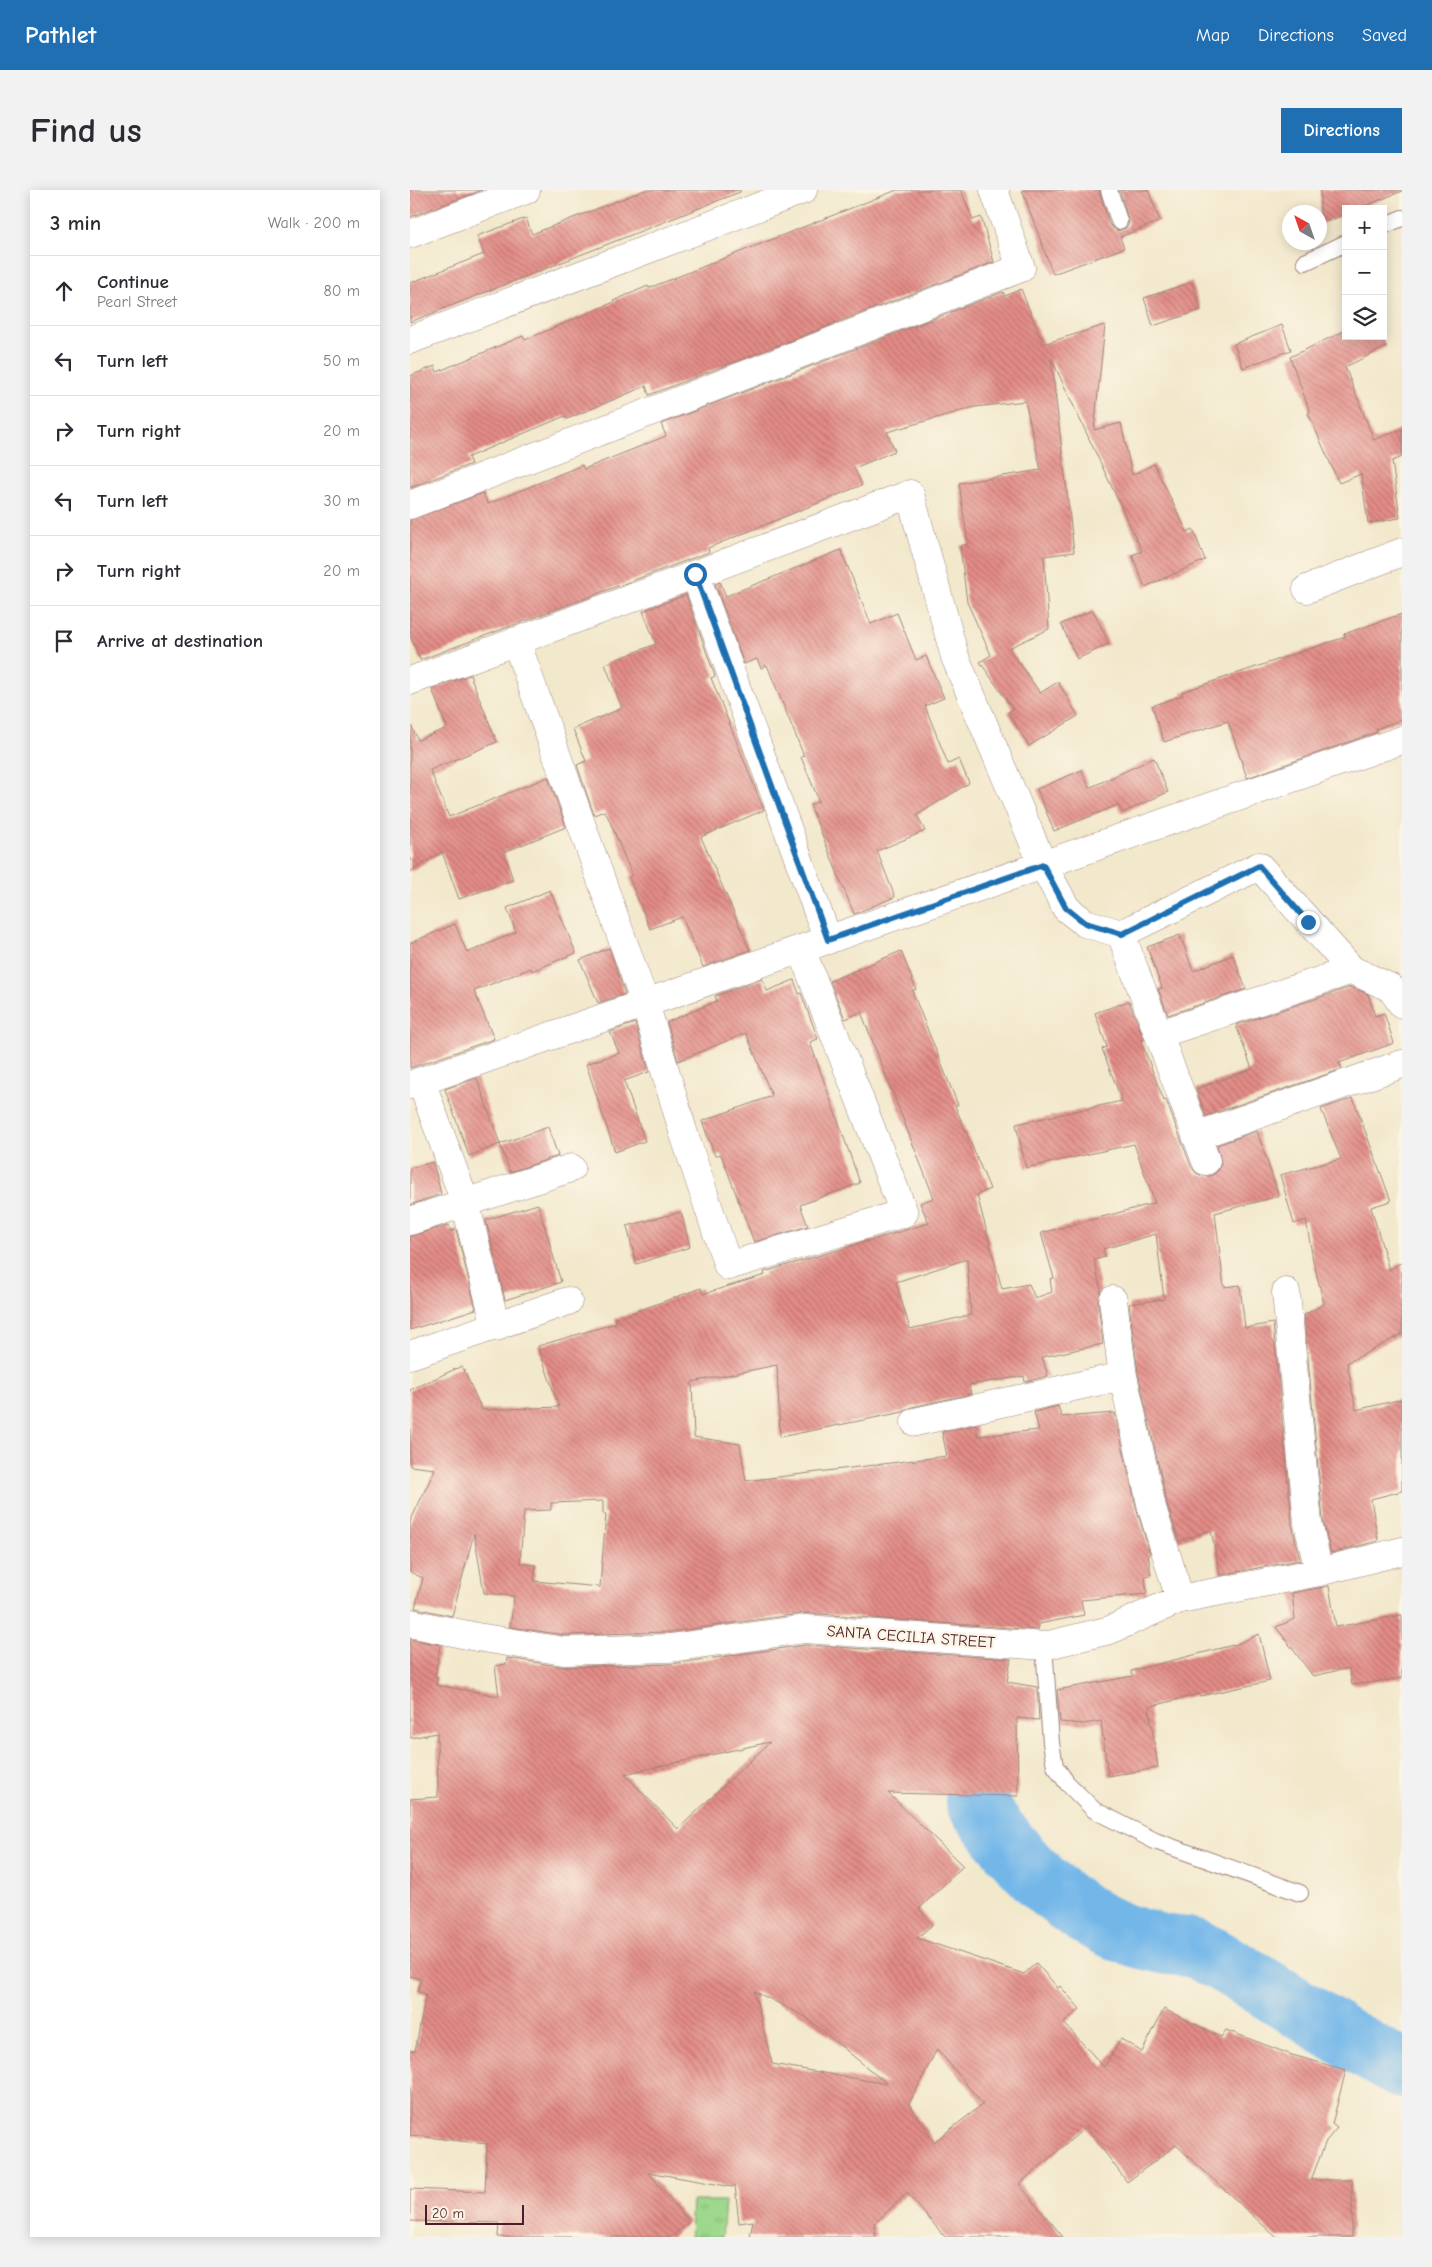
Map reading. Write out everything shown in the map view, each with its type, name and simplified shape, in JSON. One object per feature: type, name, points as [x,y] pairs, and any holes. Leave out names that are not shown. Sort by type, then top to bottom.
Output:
[{"type":"street","points":[[410,234],[523,190]]},
{"type":"street","points":[[410,340],[803,190]]},
{"type":"street","points":[[410,505],[1021,268],[994,190]]},
{"type":"street","points":[[410,681],[910,494],[955,657],[1043,865],[1066,908],[1085,923],[1122,934],[1259,866],[1352,970],[1391,988],[1402,1004]]},
{"type":"street","points":[[1306,589],[1402,552]]},
{"type":"street","points":[[695,574],[828,940]]},
{"type":"street","points":[[516,641],[645,1004],[683,1132],[728,1266],[904,1213],[801,949]]},
{"type":"street","points":[[496,1327],[465,1202],[416,1083],[1402,740]]},
{"type":"street","points":[[1122,934],[1201,1149],[1402,1064]]},
{"type":"street","points":[[1160,1034],[1352,970]]},
{"type":"street","points":[[410,1221],[571,1168]]},
{"type":"street","points":[[1286,1292],[1308,1523],[1319,1572]]},
{"type":"street","points":[[410,1355],[496,1327],[568,1300]]},
{"type":"street","points":[[1113,1300],[1123,1376],[1152,1508],[1180,1599]]},
{"type":"street","points":[[915,1422],[1123,1376]]},
{"type":"street","name":"SANTA CECILIA STREET","points":[[410,1623],[477,1637],[564,1651],[670,1648],[805,1629],[1044,1646],[1110,1630],[1180,1599],[1319,1572],[1402,1551]]},
{"type":"lane","points":[[1109,190],[1119,221]]},
{"type":"lane","points":[[1387,224],[1402,218]]},
{"type":"lane","points":[[1305,262],[1342,245]]},
{"type":"lane","points":[[1044,1646],[1050,1743],[1055,1766],[1067,1783],[1094,1810],[1155,1841],[1300,1893]]},
{"type":"green space","points":[[692,2201],[725,2201],[722,2237],[690,2237]]},
{"type":"building","points":[[410,190],[482,190],[410,217]]},
{"type":"building","points":[[645,190],[740,190],[740,192],[410,322],[410,283],[484,254],[477,236],[526,218],[532,234]]},
{"type":"building","points":[[897,190],[961,190],[973,220],[981,217],[994,262],[649,395],[646,386],[567,419],[565,416],[468,457],[471,464],[410,488],[410,376],[435,366],[437,372],[523,336],[525,340],[648,286],[649,288]]},
{"type":"building","points":[[1022,190],[1099,190],[1109,224],[1117,231],[1126,228],[1129,223],[1120,190],[1148,190],[1160,221],[1120,237],[1124,248],[1053,274]]},
{"type":"building","points":[[1320,190],[1402,191],[1368,205],[1342,205],[1342,216],[1327,221],[1327,205],[1320,205]]},
{"type":"building","points":[[1192,282],[1201,310],[1153,326],[1144,298]]},
{"type":"building","points":[[1021,289],[1043,344],[1105,325],[1094,430],[1121,423],[1132,475],[1154,464],[1187,532],[1193,529],[1205,560],[1145,587],[1132,555],[1142,551],[1051,358],[1074,552],[1044,556],[1049,629],[1009,648],[1040,693],[1058,682],[1078,716],[1029,746],[1008,712],[1013,709],[980,662],[991,655],[967,602],[960,546],[968,544],[959,483],[1041,470],[1025,401],[975,407],[887,432],[895,451],[854,468],[862,485],[708,548],[709,552],[420,660],[410,635],[410,520],[483,493],[488,504],[582,465],[584,469],[666,436],[661,424],[1003,292],[1005,296]]},
{"type":"building","points":[[1282,325],[1291,350],[1243,368],[1234,344]]},
{"type":"building","points":[[1342,332],[1342,340],[1383,340],[1386,347],[1345,367],[1374,440],[1402,429],[1402,457],[1392,461],[1400,518],[1368,523],[1361,474],[1339,483],[1308,413],[1310,412],[1290,357]]},
{"type":"building","points":[[841,550],[871,624],[897,613],[916,660],[926,656],[944,698],[925,706],[948,764],[959,759],[969,783],[917,815],[925,831],[877,851],[895,897],[854,914],[810,805],[819,801],[801,757],[804,756],[767,665],[761,668],[757,659],[744,664],[715,584],[720,582],[726,596]]},
{"type":"building","points":[[686,595],[715,676],[711,678],[764,810],[701,837],[750,950],[703,967],[682,917],[650,929],[629,877],[632,875],[608,817],[604,811],[594,815],[577,765],[586,761],[573,729],[622,708],[605,664],[656,644],[643,611]]},
{"type":"building","points":[[1093,610],[1109,644],[1077,659],[1061,624]]},
{"type":"building","points":[[1402,614],[1402,719],[1376,729],[1377,732],[1247,778],[1228,721],[1164,742],[1152,706],[1183,695],[1182,692],[1345,637],[1344,634]]},
{"type":"building","points":[[470,675],[497,742],[430,770],[449,817],[548,777],[566,827],[504,852],[513,880],[459,899],[442,852],[410,872],[410,723],[418,740],[447,728],[432,689]]},
{"type":"building","points":[[1154,758],[1168,792],[1122,813],[1118,805],[1054,831],[1037,789],[1082,770],[1089,788]]},
{"type":"building","points":[[550,890],[576,953],[532,971],[531,968],[474,991],[494,1039],[410,1068],[410,943],[455,924],[467,953],[516,932],[507,908]]},
{"type":"building","points":[[1180,935],[1193,971],[1233,955],[1246,989],[1168,1015],[1158,989],[1162,988],[1147,947]]},
{"type":"building","points":[[609,948],[625,994],[598,1003],[580,960]]},
{"type":"building","points":[[901,951],[916,989],[912,991],[958,1105],[955,1106],[990,1189],[977,1195],[1002,1289],[1029,1284],[1035,1298],[1052,1292],[1050,1279],[1054,1278],[1041,1233],[1155,1203],[1134,1144],[1026,1168],[1016,1124],[1122,1101],[1102,1049],[1107,1047],[1095,1013],[1129,1001],[1144,1040],[1141,1041],[1164,1101],[1166,1100],[1191,1166],[1196,1173],[1203,1176],[1211,1176],[1218,1171],[1221,1163],[1217,1145],[1257,1131],[1279,1196],[1215,1213],[1224,1287],[1240,1285],[1245,1328],[1273,1323],[1292,1525],[1300,1560],[1220,1575],[1211,1530],[1179,1541],[1167,1504],[1138,1373],[1129,1304],[1164,1299],[1156,1234],[1103,1249],[1105,1257],[1094,1260],[1101,1291],[1098,1302],[1103,1344],[1042,1357],[1048,1376],[1025,1382],[1024,1376],[969,1385],[971,1394],[912,1407],[903,1412],[780,1437],[777,1365],[692,1382],[694,1437],[740,1444],[746,1481],[947,1456],[942,1432],[976,1425],[978,1436],[1039,1430],[1034,1412],[1058,1406],[1062,1417],[1115,1413],[1137,1511],[1150,1553],[1148,1554],[1151,1575],[1145,1576],[1147,1594],[1081,1600],[1084,1615],[1039,1624],[1038,1630],[806,1613],[669,1632],[565,1635],[510,1627],[514,1596],[484,1593],[474,1533],[452,1616],[415,1608],[423,1578],[410,1572],[410,1522],[435,1469],[410,1466],[410,1390],[462,1366],[482,1410],[559,1407],[538,1346],[616,1323],[615,1319],[701,1288],[703,1294],[765,1275],[764,1272],[929,1223],[920,1203],[934,1198],[861,1012],[845,1019],[830,981]],"holes":[[[967,1259],[971,1315],[910,1329],[896,1282]],[[603,1501],[603,1514],[606,1514],[600,1587],[534,1581],[536,1565],[520,1563],[524,1511],[551,1510],[551,1503]]]},
{"type":"building","points":[[762,979],[767,991],[794,980],[799,994],[801,993],[818,1039],[810,1042],[860,1183],[800,1205],[808,1226],[754,1242],[721,1154],[715,1156],[702,1121],[772,1096],[746,1033],[678,1061],[667,1022],[717,1001],[715,996]]},
{"type":"building","points":[[1351,987],[1368,994],[1375,1016],[1384,1013],[1394,1043],[1339,1063],[1342,1069],[1206,1116],[1196,1089],[1252,1069],[1236,1025]]},
{"type":"building","points":[[635,1023],[649,1072],[624,1081],[645,1141],[615,1152],[586,1064],[619,1053],[610,1032]]},
{"type":"building","points":[[477,1078],[500,1144],[469,1156],[445,1089]]},
{"type":"building","points":[[1353,1098],[1391,1201],[1371,1207],[1389,1270],[1402,1262],[1402,1334],[1347,1363],[1356,1410],[1402,1399],[1402,1491],[1371,1499],[1378,1541],[1331,1553],[1323,1521],[1304,1315],[1324,1304],[1313,1260],[1306,1220],[1294,1224],[1280,1175],[1341,1159],[1321,1109]]},
{"type":"building","points":[[548,1127],[558,1156],[510,1172],[500,1144]]},
{"type":"building","points":[[433,1162],[441,1194],[410,1205],[410,1168]]},
{"type":"building","points":[[538,1204],[561,1282],[505,1300],[486,1220]]},
{"type":"building","points":[[681,1212],[690,1247],[636,1264],[627,1226]]},
{"type":"building","points":[[449,1225],[450,1231],[456,1230],[476,1309],[410,1330],[410,1236]]},
{"type":"building","points":[[1329,1586],[1336,1627],[1402,1615],[1402,1678],[1352,1685],[1349,1668],[1313,1676],[1276,1627],[1295,1619],[1292,1593]]},
{"type":"building","points":[[1259,1634],[1270,1681],[1200,1696],[1199,1694],[1149,1707],[1158,1768],[1108,1776],[1101,1721],[1084,1724],[1060,1722],[1057,1690],[1133,1676],[1131,1671],[1237,1644]]},
{"type":"building","points":[[410,1639],[440,1645],[435,1677],[437,1677],[436,1685],[499,1696],[495,1666],[506,1664],[507,1658],[564,1667],[671,1664],[806,1645],[1011,1659],[1007,1682],[1037,1687],[1039,1720],[1017,1718],[1018,1796],[888,1793],[963,1866],[919,1909],[932,1925],[917,1938],[1024,1974],[1036,1963],[1080,2009],[1064,2023],[1104,2067],[1121,2039],[1142,2052],[1164,2009],[1221,2037],[1226,2030],[1292,2055],[1346,2070],[1332,2124],[1337,2128],[1326,2141],[1311,2180],[1352,2180],[1352,2237],[1276,2237],[1176,2145],[1127,2182],[1086,2127],[1019,2184],[1063,2237],[945,2237],[907,2193],[874,2224],[876,2237],[750,2237],[753,2221],[739,2223],[735,2185],[732,2187],[648,2172],[689,2222],[671,2237],[498,2237],[499,2223],[410,2221],[410,2189],[485,2192],[487,2144],[410,2135],[410,2050],[415,2051],[426,1994],[418,1992],[421,1979],[410,1976],[410,1799],[438,1797],[437,1733],[410,1738]],"holes":[[[770,1742],[678,1829],[624,1774]],[[754,1991],[806,2017],[887,2084],[772,2064]],[[937,2049],[983,2104],[934,2142],[909,2104]]]},
{"type":"waterway","points":[[975,1802],[1006,1842],[1039,1879],[1077,1909],[1099,1922],[1128,1935],[1163,1944],[1194,1948],[1203,1952],[1402,2069]]},
{"type":"route","points":[[695,574],[828,940],[1043,865],[1066,908],[1085,923],[1122,934],[1259,866],[1308,922]]}]
